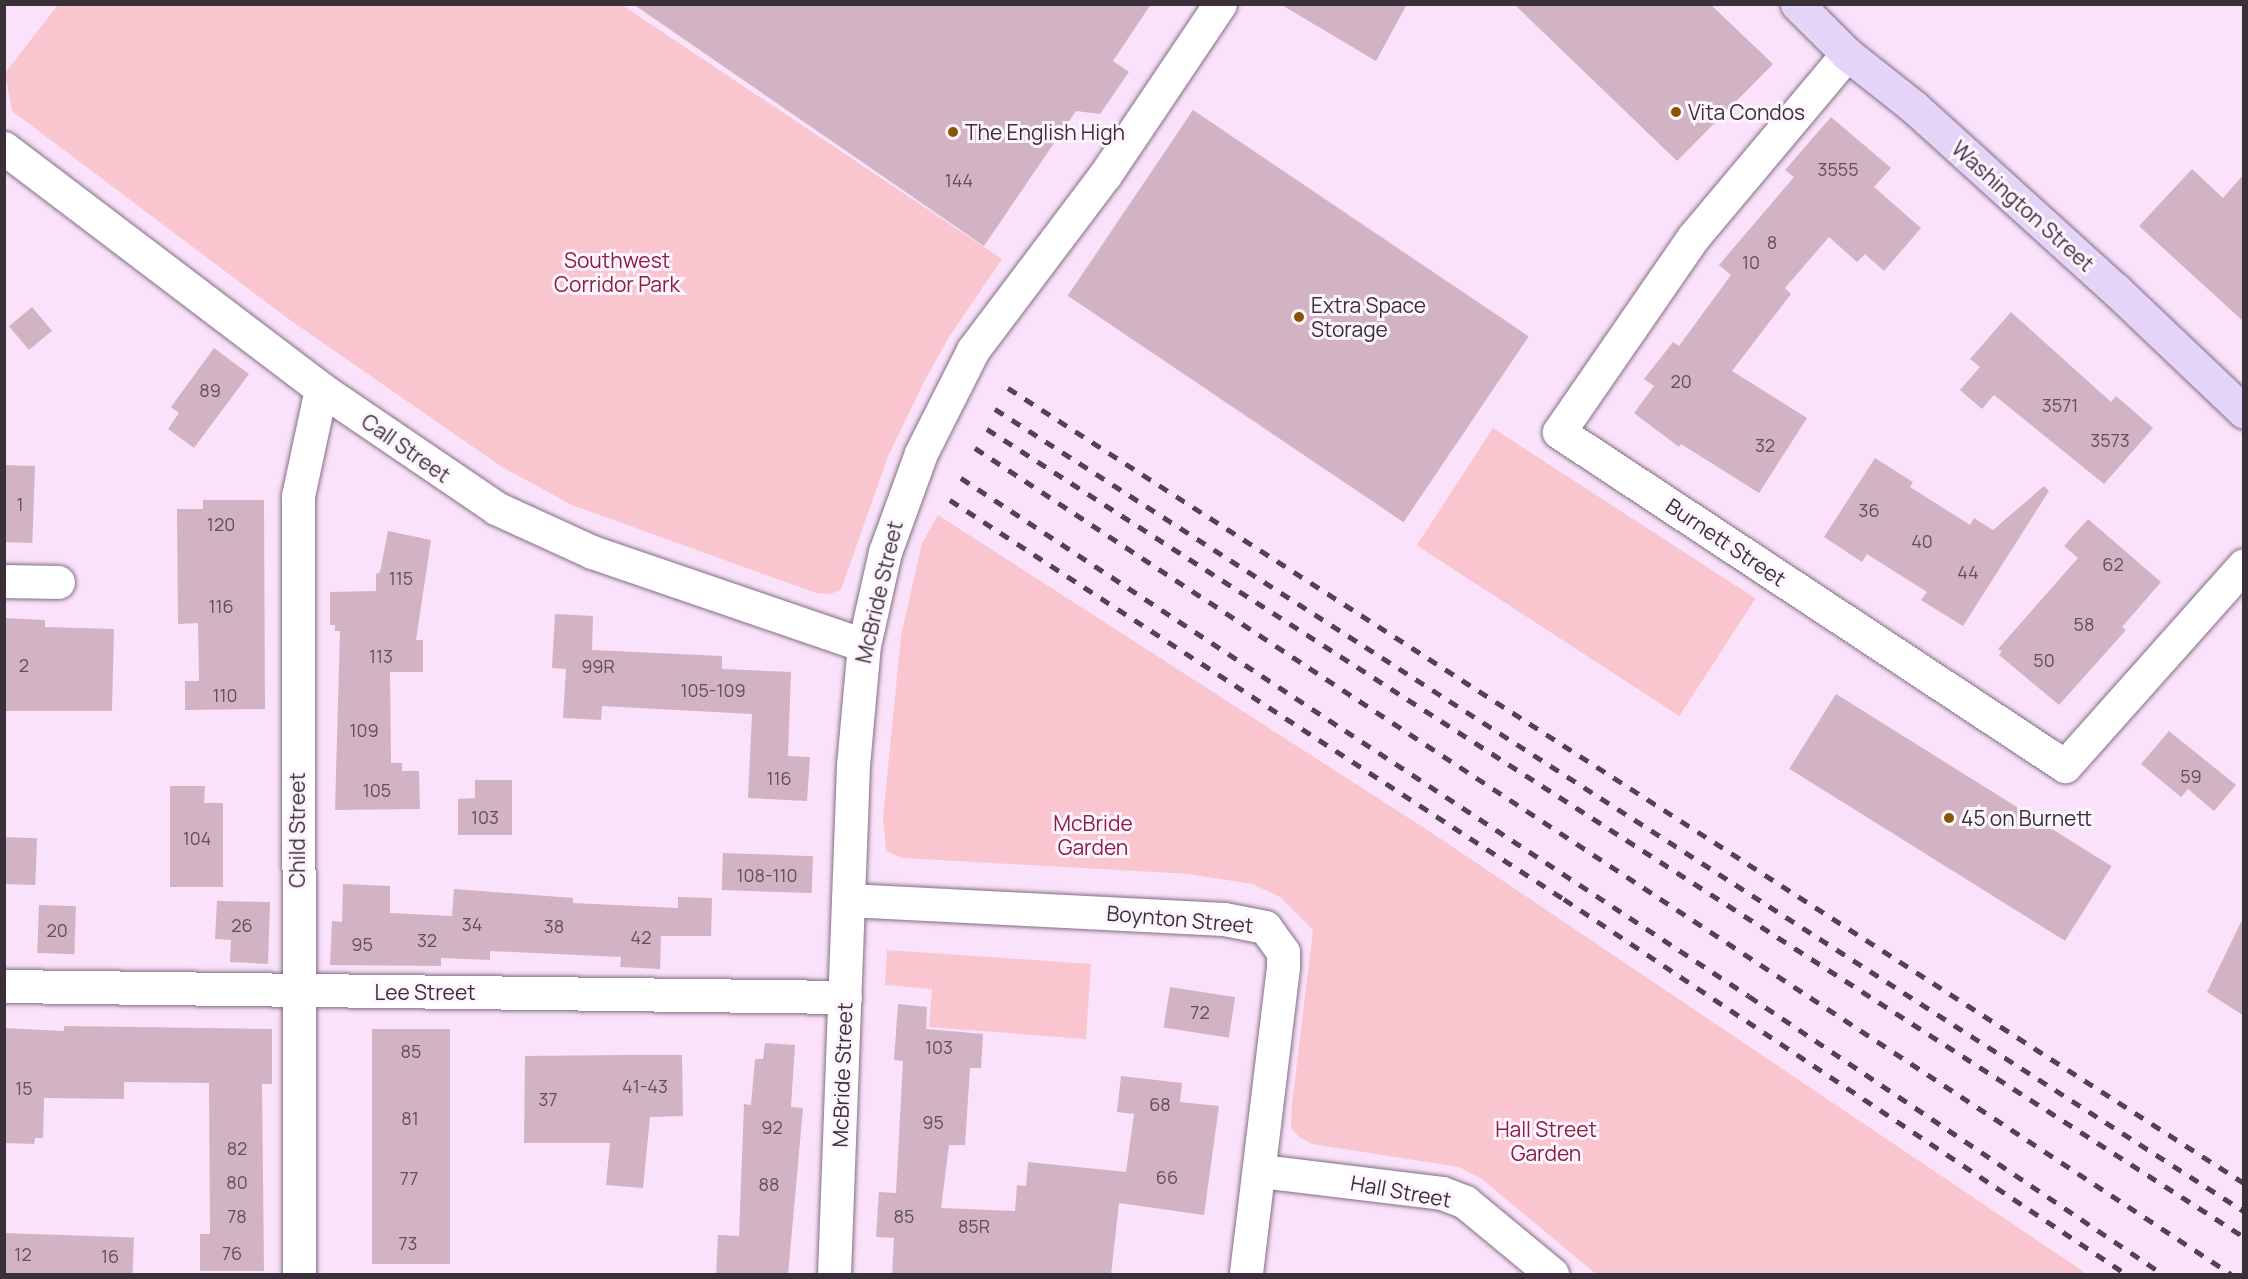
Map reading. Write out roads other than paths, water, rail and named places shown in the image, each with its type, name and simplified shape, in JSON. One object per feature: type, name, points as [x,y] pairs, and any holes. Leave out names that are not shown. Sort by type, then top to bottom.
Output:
[{"type":"main road","name":"Washington Street","points":[[1797,4],[1847,54],[1914,107],[2115,289],[2244,412]]},
{"type":"street","name":"McBride Street","points":[[834,1275],[853,765],[864,645],[879,573],[902,501],[941,409],[973,350],[1105,175],[1220,4]]},
{"type":"street","name":"Burnett Street","points":[[1847,54],[1692,239],[1559,432],[2065,766],[2244,565]]},
{"type":"street","name":"Call Street","points":[[4,148],[321,389],[464,488],[528,526],[592,552],[864,645]]},
{"type":"street","name":"Child Street","points":[[299,1275],[298,496],[321,389]]},
{"type":"street","points":[[4,581],[58,582]]},
{"type":"street","name":"Boynton Street","points":[[848,900],[1224,919],[1260,924],[1283,952],[1283,967],[1261,1171],[1246,1275]]},
{"type":"street","name":"Lee Street","points":[[4,986],[845,997]]},
{"type":"street","name":"Hall Street","points":[[1261,1171],[1442,1193],[1465,1202],[1552,1275]]},
{"type":"railway","points":[[1008,388],[2244,1183]]},
{"type":"railway","points":[[995,409],[2244,1211]]},
{"type":"railway","points":[[987,429],[2244,1237]]},
{"type":"railway","points":[[975,448],[2231,1274]]},
{"type":"railway","points":[[961,478],[1749,996],[2163,1274]]},
{"type":"railway","points":[[950,500],[1564,899],[2126,1274]]},
{"type":"place","name":"Vita Condos","points":[[1676,112]]},
{"type":"place","name":"The English High","points":[[953,132]]},
{"type":"place","name":"Extra Space Storage","points":[[1299,317]]},
{"type":"place","name":"45 on Burnett","points":[[1949,818]]},
{"type":"park label","name":"Southwest Corridor Park","points":[[617,272]]},
{"type":"park label","name":"McBride Garden","points":[[1093,835]]},
{"type":"park label","name":"Hall Street Garden","points":[[1546,1141]]}]
